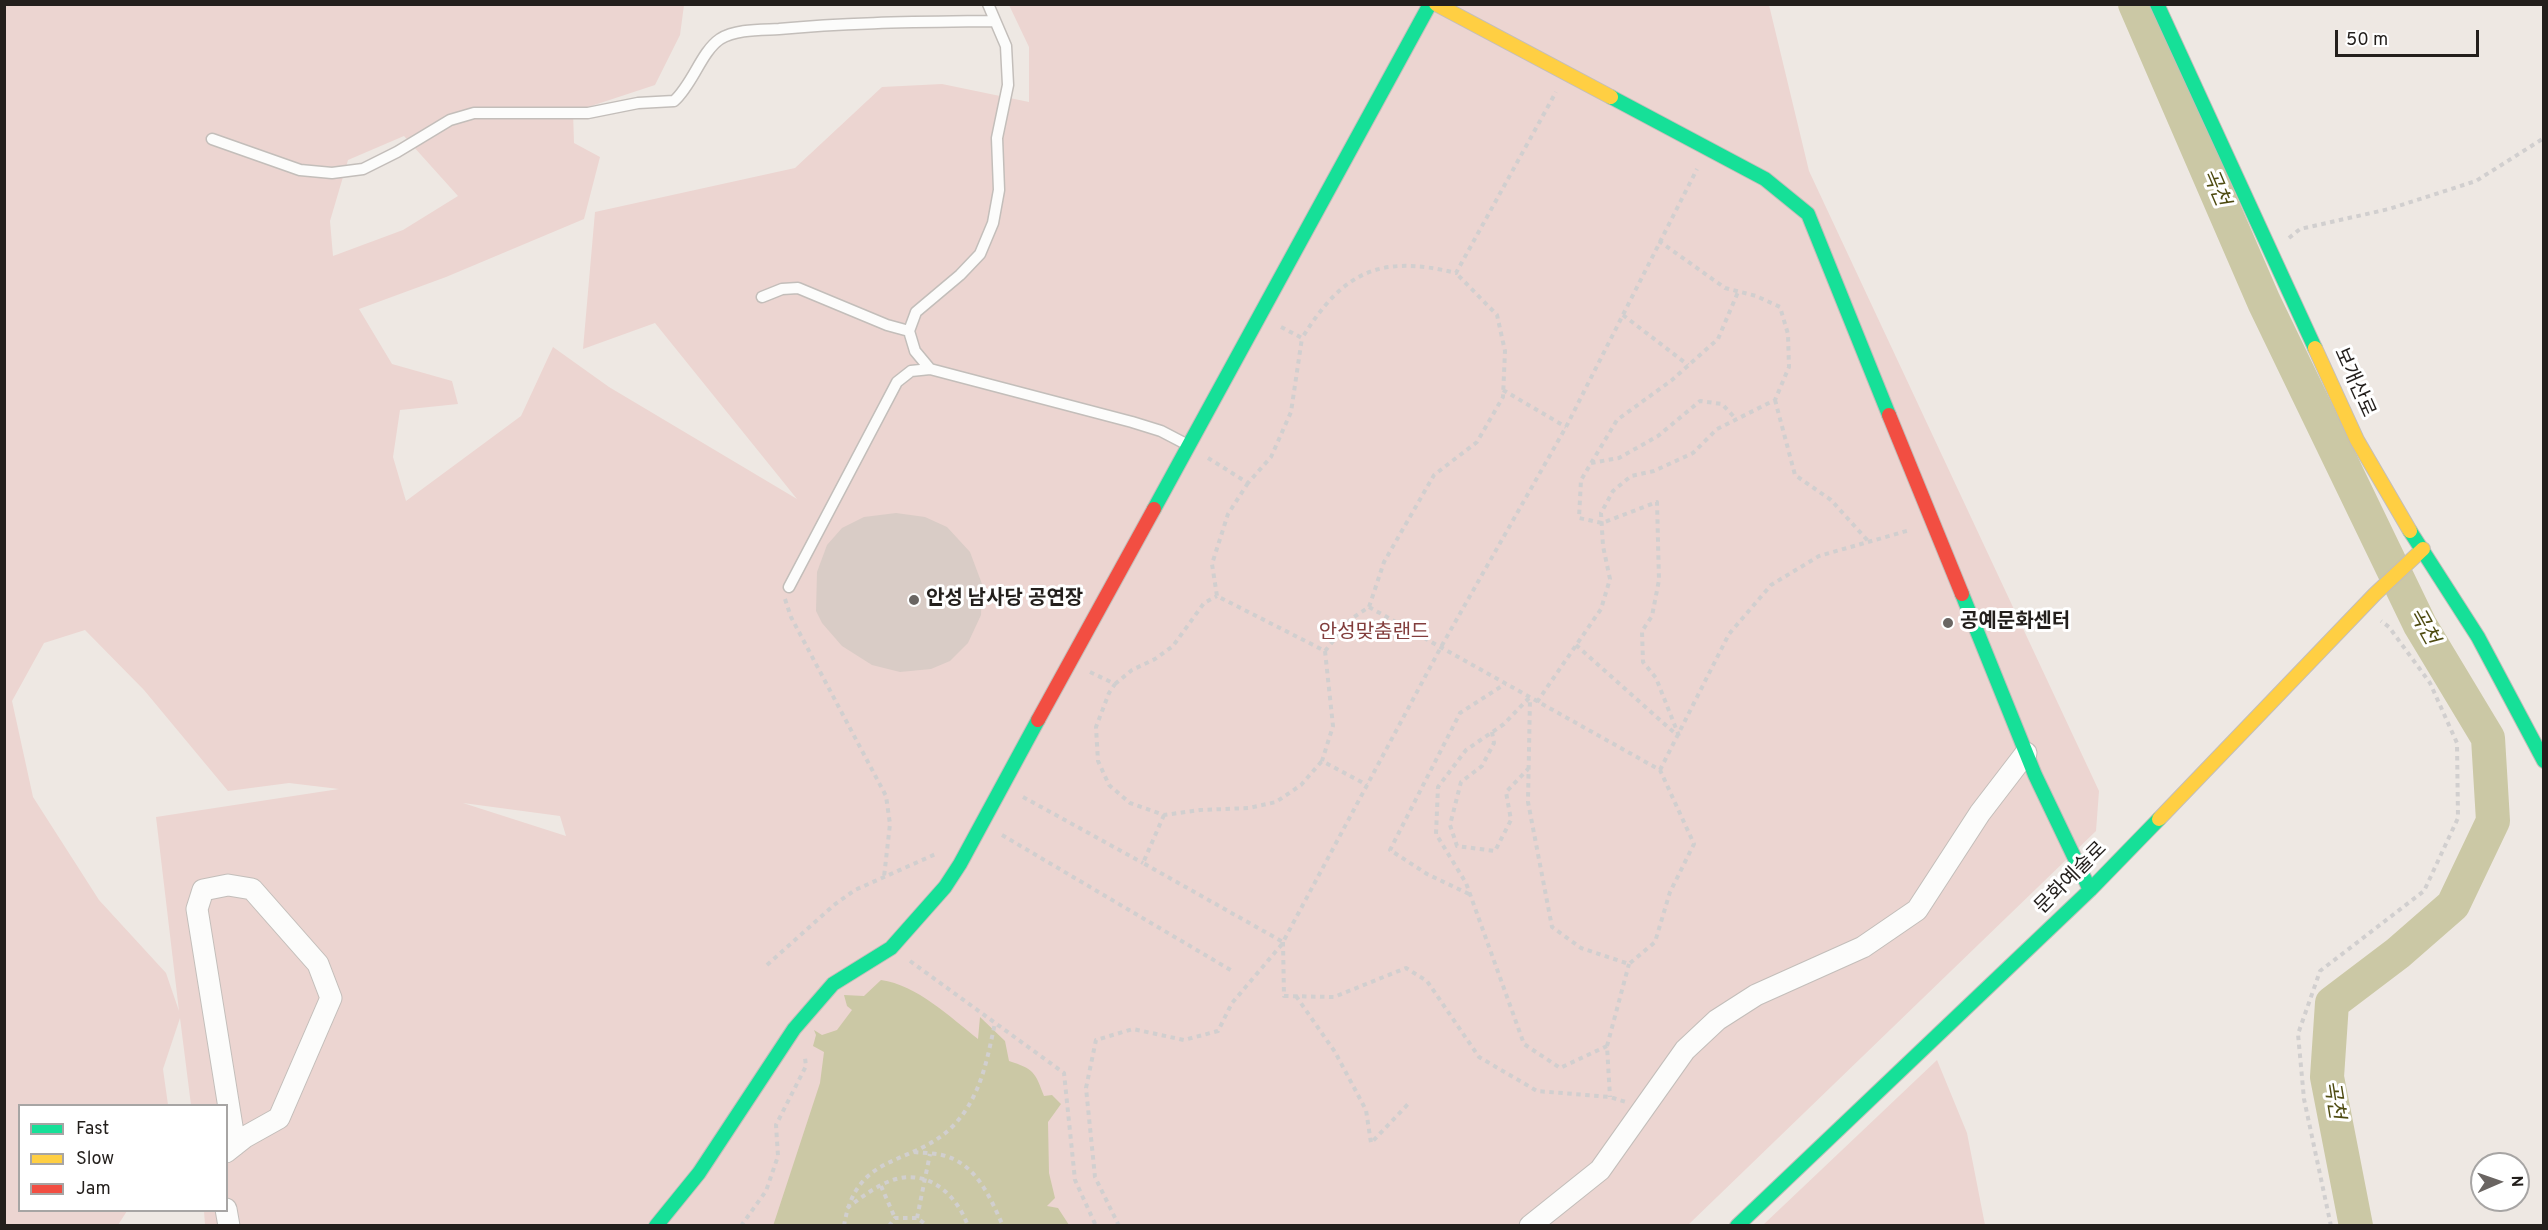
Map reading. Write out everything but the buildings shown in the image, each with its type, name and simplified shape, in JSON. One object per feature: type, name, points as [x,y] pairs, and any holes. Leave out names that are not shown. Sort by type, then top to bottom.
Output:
[{"type":"street","points":[[656,1226],[699,1173],[798,1024],[833,984],[891,948],[945,887],[1003,786],[1430,4]]},
{"type":"street","points":[[1436,4],[1765,179],[1808,214],[2026,753],[2090,890]]},
{"type":"street","name":"보개산로","points":[[2157,4],[2357,440],[2404,521],[2478,637],[2544,761]]},
{"type":"street","name":"문화예술로","points":[[1737,1226],[2090,890],[2375,594],[2423,549]]},
{"type":"street","points":[[1530,1226],[1600,1170],[1685,1050],[1717,1020],[1756,995],[1863,947],[1917,910],[1980,813],[2026,753]]},
{"type":"street","points":[[225,1104],[197,909],[203,890],[228,885],[252,889],[318,964],[331,998],[279,1118],[231,1149],[228,1128]]},
{"type":"lane","points":[[930,369],[915,351],[909,331],[915,312],[960,275],[980,254],[993,223],[999,190],[997,138],[1008,86],[1006,46],[988,4]]},
{"type":"lane","points":[[212,140],[300,170],[332,173],[363,169],[397,152],[450,120],[474,113],[588,113],[638,103],[674,102],[684,92],[710,50],[721,38],[741,32],[833,23],[995,21]]},
{"type":"lane","points":[[762,297],[782,289],[798,288],[887,325],[909,331]]},
{"type":"lane","points":[[789,587],[897,382],[910,370],[930,369],[1132,422],[1161,432],[1189,446]]},
{"type":"path","points":[[1456,273],[1566,73]]},
{"type":"path","points":[[2272,252],[2300,229],[2389,209],[2476,181],[2544,138]]},
{"type":"path","points":[[1119,1226],[1095,1177],[1086,1088],[1096,1040],[1133,1029],[1184,1040],[1218,1031],[1232,1004],[1283,942],[1441,647],[1566,427],[1707,149]]},
{"type":"path","points":[[1659,241],[1725,288],[1780,307],[1788,334],[1789,367],[1775,400],[1795,475],[1831,500],[1869,542]]},
{"type":"path","points":[[1399,265],[1434,267],[1456,273],[1497,315],[1505,351],[1503,397],[1477,442],[1434,475],[1384,562],[1369,608],[1351,619],[1325,651],[1333,726],[1322,761],[1301,785],[1276,802],[1249,808],[1200,810],[1164,815],[1130,803],[1109,785],[1098,761],[1096,727],[1109,693],[1115,684],[1132,670],[1155,659],[1173,646],[1204,603],[1217,596],[1212,564],[1228,514],[1248,483],[1271,457],[1291,411],[1302,338],[1318,312],[1342,287],[1368,271],[1399,265]]},
{"type":"path","points":[[1679,736],[1656,678],[1643,662],[1642,631],[1652,616],[1659,580],[1657,502],[1602,522],[1579,518],[1581,480],[1617,420],[1718,339],[1738,292]]},
{"type":"path","points":[[1261,315],[1302,338]]},
{"type":"path","points":[[1623,315],[1688,365]]},
{"type":"path","points":[[1503,390],[1566,427]]},
{"type":"path","points":[[1537,702],[1601,609],[1610,579],[1601,513],[1613,491],[1631,476],[1654,471],[1693,453],[1717,429],[1775,400]]},
{"type":"path","points":[[1590,463],[1618,458],[1658,436],[1700,401],[1722,404],[1736,419]]},
{"type":"path","points":[[1189,446],[1248,483]]},
{"type":"path","points":[[1660,770],[1729,634],[1772,585],[1819,556],[1933,523]]},
{"type":"path","points":[[789,587],[784,601],[791,617],[886,796],[890,824],[884,877]]},
{"type":"path","points":[[1217,596],[1325,651]]},
{"type":"path","points":[[2331,1226],[2304,1099],[2298,1034],[2320,971],[2424,891],[2458,818],[2457,743],[2430,683],[2389,627],[2363,607]]},
{"type":"path","points":[[1369,608],[1660,770],[1694,844],[1670,891],[1655,942],[1629,964],[1607,1046],[1610,1097]]},
{"type":"path","points":[[1576,645],[1679,736]]},
{"type":"path","points":[[1070,662],[1115,684]]},
{"type":"path","points":[[1470,895],[1427,874],[1390,850],[1460,713],[1506,684]]},
{"type":"path","points":[[1530,698],[1504,724],[1466,750],[1438,787],[1436,834],[1466,884],[1524,1044],[1560,1068],[1607,1046]]},
{"type":"path","points":[[1530,698],[1528,802],[1552,927],[1581,948],[1629,964]]},
{"type":"path","points":[[1492,732],[1494,743],[1482,766],[1461,782],[1450,825],[1457,846],[1495,851],[1511,820],[1506,792],[1528,768]]},
{"type":"path","points":[[1322,761],[1367,785]]},
{"type":"path","points":[[1003,786],[1283,942]]},
{"type":"path","points":[[1143,863],[1164,815]]},
{"type":"path","points":[[982,823],[1234,972]]},
{"type":"path","points":[[767,965],[834,904],[855,890],[943,851]]},
{"type":"path","points":[[1283,942],[1284,996],[1334,997],[1406,968],[1427,981],[1479,1057],[1537,1091],[1610,1097],[1643,1107]]},
{"type":"path","points":[[891,948],[1064,1073],[1075,1180],[1096,1226]]},
{"type":"path","points":[[1296,996],[1335,1052],[1366,1110],[1371,1143],[1409,1103]]},
{"type":"path","points":[[844,1226],[848,1201],[863,1179],[888,1163],[912,1152],[953,1125],[970,1103],[983,1079],[996,1023]]},
{"type":"path","points":[[741,1226],[766,1191],[778,1156],[776,1125],[806,1066],[798,1024]]},
{"type":"path","points":[[912,1152],[944,1156],[971,1171],[989,1196],[1003,1226]]},
{"type":"path","points":[[917,1218],[930,1154]]},
{"type":"path","points":[[847,1208],[881,1185],[897,1179],[920,1178],[939,1186],[961,1206],[968,1226]]},
{"type":"path","points":[[881,1185],[895,1218]]},
{"type":"path","points":[[895,1218],[917,1218],[928,1226]]},
{"type":"path","points":[[889,1226],[895,1218]]},
{"type":"green space","name":"안성맞춤랜드","points":[[5,5],[684,5],[680,35],[655,85],[573,112],[574,143],[600,157],[584,219],[446,277],[359,309],[392,364],[452,381],[458,404],[400,410],[393,457],[406,501],[521,416],[553,347],[609,387],[797,499],[655,323],[583,349],[595,212],[795,168],[882,87],[942,84],[1029,102],[1029,47],[1009,5],[1769,5],[1809,171],[2099,791],[2096,831],[1688,1225],[205,1225],[204,1212],[228,1212],[228,1104],[191,1104],[180,1018],[163,1069],[168,1104],[18,1104],[18,1212],[126,1212],[118,1225],[5,1226]],"holes":[[[404,136],[458,196],[403,230],[333,256],[330,221],[348,160]],[[85,630],[144,690],[228,791],[289,783],[339,789],[156,817],[179,1011],[166,973],[99,900],[33,797],[12,701],[44,643]],[[463,803],[560,816],[566,836]]]},
{"type":"green space","points":[[1937,1060],[1967,1133],[1985,1225],[1763,1225]]},
{"type":"shaded area","points":[[881,980],[907,988],[920,995],[978,1039],[980,1017],[1005,1041],[1009,1061],[1029,1069],[1036,1076],[1044,1096],[1052,1095],[1061,1104],[1048,1122],[1049,1173],[1055,1198],[1047,1206],[1058,1208],[1069,1225],[773,1226],[820,1083],[824,1052],[813,1046],[816,1035],[814,1030],[822,1035],[837,1030],[852,1010],[847,1006],[844,995],[864,996]]},
{"type":"waterway","name":"곡천","points":[[2135,4],[2264,302],[2420,625],[2488,738],[2493,821],[2453,905],[2398,953],[2332,1003],[2327,1077],[2356,1226]]},
{"type":"traffic: fast","points":[[1154,509],[1430,4]]},
{"type":"traffic: fast","points":[[2157,4],[2315,348]]},
{"type":"traffic: fast","points":[[1611,97],[1765,179],[1808,214],[1889,415]]},
{"type":"traffic: fast","points":[[2410,531],[2478,637],[2544,761]]},
{"type":"traffic: fast","points":[[1962,594],[2035,775],[2090,890]]},
{"type":"traffic: fast","points":[[656,1226],[699,1173],[794,1029],[833,984],[891,948],[945,887],[960,864],[1038,720]]},
{"type":"traffic: fast","points":[[1737,1226],[2090,890],[2159,819]]},
{"type":"traffic: slow","points":[[1436,4],[1611,97]]},
{"type":"traffic: slow","points":[[2315,348],[2357,440],[2410,531]]},
{"type":"traffic: slow","points":[[2159,819],[2375,594],[2423,549]]},
{"type":"traffic: jam","points":[[1889,415],[1962,594]]},
{"type":"traffic: jam","points":[[1038,720],[1154,509]]},
{"type":"place","name":"안성 남사당 공연장","points":[[914,600]]},
{"type":"place","name":"공예문화센터","points":[[1948,623]]}]
